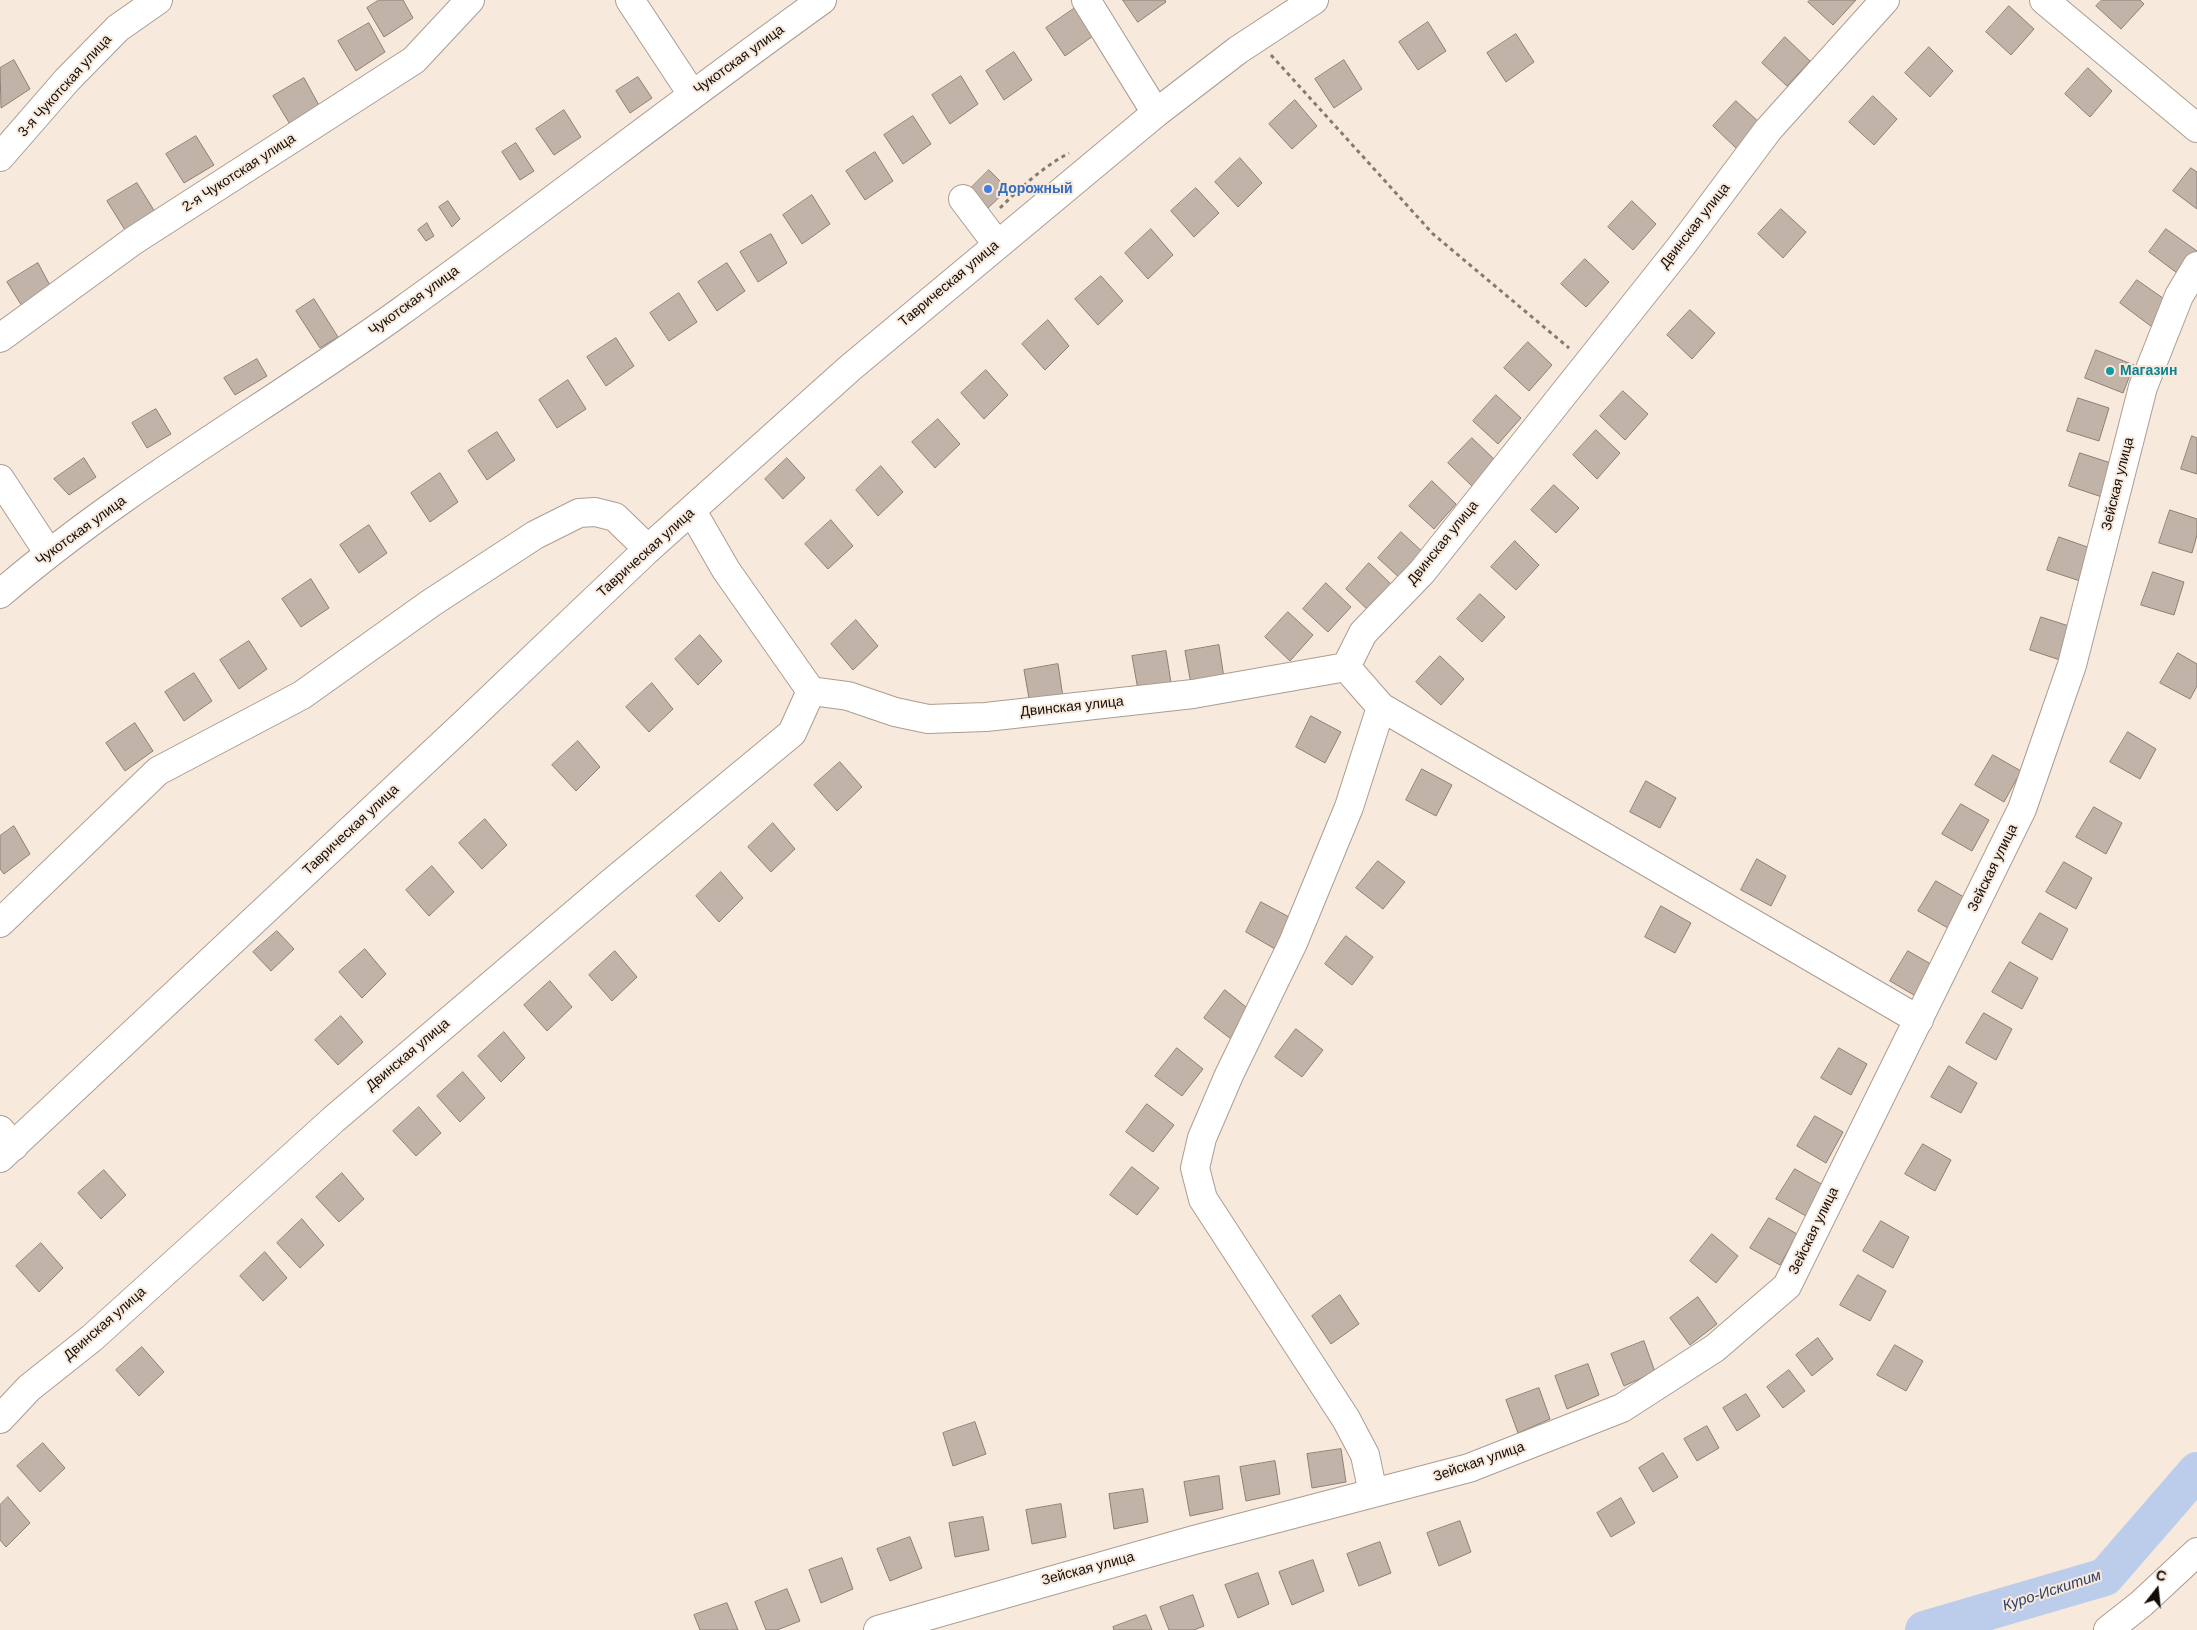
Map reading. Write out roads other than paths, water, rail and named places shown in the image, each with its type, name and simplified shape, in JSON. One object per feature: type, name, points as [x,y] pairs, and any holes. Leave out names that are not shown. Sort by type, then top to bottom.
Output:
[{"type":"street","name":"3-я Чукотская улица","points":[[0,157],[66,80],[118,28],[158,0]]},
{"type":"street","name":"2-я Чукотская улица","points":[[0,338],[133,242],[414,60],[470,0]]},
{"type":"street","points":[[630,0],[692,94]]},
{"type":"street","name":"Чукотская улица","points":[[0,594],[48,552],[194,450],[399,313],[692,94],[822,0]]},
{"type":"street","points":[[1086,0],[1156,113]]},
{"type":"street","name":"Таврическая улица","points":[[5,1145],[463,725],[648,549],[850,368],[996,244],[1156,113],[1238,50],[1314,0]]},
{"type":"street","name":"Двинская улица","points":[[0,1418],[29,1388],[92,1338],[334,1119],[611,882],[792,733],[811,691],[848,696],[895,712],[928,719],[976,717],[1193,694],[1346,667],[1363,632],[1422,572],[1587,362],[1682,245],[1768,130],[1885,0]]},
{"type":"street","points":[[2044,0],[2197,128]]},
{"type":"street","points":[[962,200],[996,244]]},
{"type":"street","name":"Зейская улица","points":[[878,1630],[1166,1548],[1469,1468],[1622,1408],[1715,1348],[1787,1286],[2022,809],[2072,665],[2143,387],[2179,296],[2197,266]]},
{"type":"street","points":[[0,479],[48,552]]},
{"type":"street","points":[[692,511],[726,570],[811,691]]},
{"type":"street","points":[[0,923],[158,771],[302,695],[431,603],[535,535],[579,514],[595,512],[615,517],[648,549]]},
{"type":"street","points":[[1346,667],[1382,707],[1919,1020]]},
{"type":"street","points":[[1373,1493],[1365,1455],[1346,1419],[1203,1199],[1195,1168],[1202,1138],[1229,1075],[1293,943],[1342,825],[1382,707]]},
{"type":"street","points":[[2108,1630],[2141,1604],[2197,1552]]},
{"type":"waterway","name":"Куро-Искитим","points":[[1924,1630],[2105,1577],[2197,1471]]},
{"type":"place","name":"Дорожный","points":[[988,189]]},
{"type":"place","name":"Магазин","points":[[2110,371]]}]
